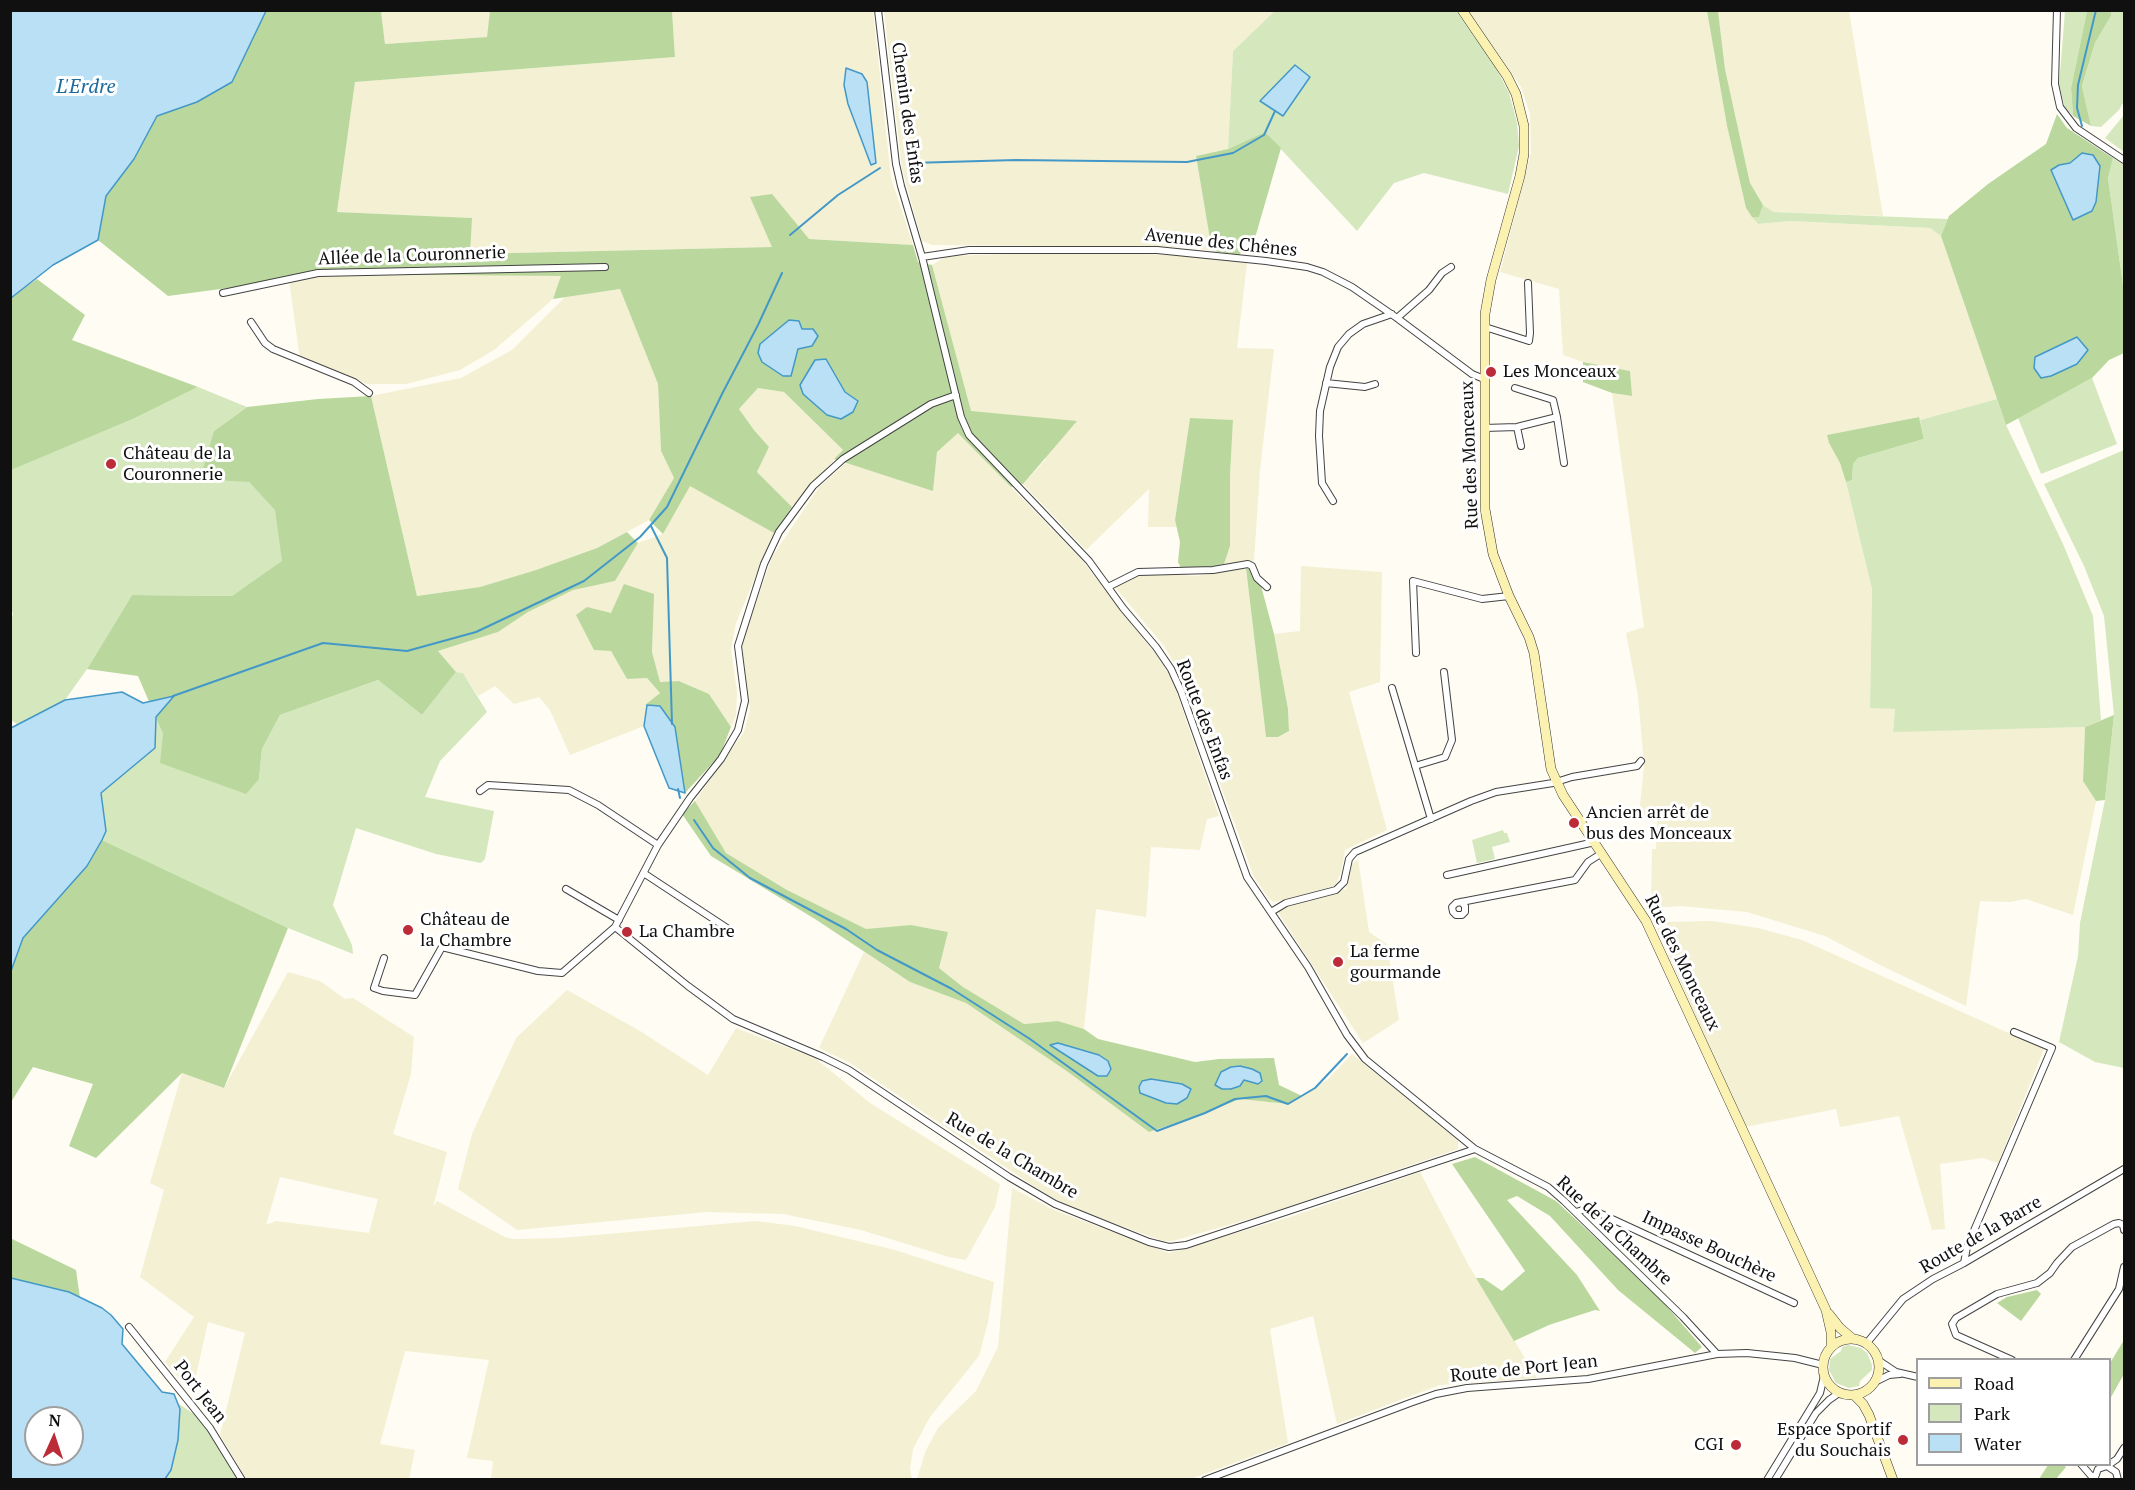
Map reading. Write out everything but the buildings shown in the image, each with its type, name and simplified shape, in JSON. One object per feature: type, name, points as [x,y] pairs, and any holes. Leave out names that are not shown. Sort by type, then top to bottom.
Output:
[{"type":"main road","name":"Rue des Monceaux","points":[[1462,10],[1507,76],[1519,105],[1524,126],[1524,154],[1520,176],[1491,280],[1485,314],[1485,502],[1493,554],[1534,653],[1550,761],[1556,782],[1563,795],[1646,921],[1826,1310],[1831,1332],[1831,1347]]},
{"type":"main road","name":"Rue des Monceaux","points":[[1826,1310],[1840,1328],[1853,1339]]},
{"type":"main road","points":[[1869,1416],[1867,1403],[1879,1372],[1878,1360],[1874,1352],[1866,1344],[1853,1339],[1841,1341],[1831,1347],[1825,1355],[1823,1365],[1824,1376],[1830,1386],[1839,1393],[1854,1395],[1872,1386]]},
{"type":"main road","points":[[1854,1395],[1863,1404],[1869,1416],[1893,1479]]},
{"type":"street","name":"Chemin des Enfas","points":[[878,10],[896,164],[921,255]]},
{"type":"street","points":[[2057,10],[2055,69],[2057,99],[2060,107],[2070,122],[2093,141],[2124,159]]},
{"type":"street","name":"Avenue des Chênes","points":[[921,255],[969,250],[1175,251],[1266,261],[1323,272],[1352,288],[1472,374],[1484,379]]},
{"type":"street","name":"Route des Enfas","points":[[921,255],[964,424],[972,439],[1082,553],[1161,654],[1175,677],[1247,877],[1308,967],[1347,1035],[1365,1059],[1475,1149]]},
{"type":"street","name":"Allée de la Couronnerie","points":[[223,293],[318,273],[605,267]]},
{"type":"street","points":[[1334,501],[1322,483],[1319,451],[1319,423],[1333,356],[1342,341],[1363,324],[1394,316],[1429,290],[1442,273],[1451,267]]},
{"type":"street","points":[[1485,327],[1529,341],[1528,283]]},
{"type":"street","points":[[251,322],[265,343],[273,349],[354,382],[369,393]]},
{"type":"street","points":[[1326,383],[1365,387],[1375,384]]},
{"type":"street","points":[[1515,388],[1553,400],[1564,463]]},
{"type":"street","points":[[384,958],[374,988],[415,995],[442,947],[538,971],[562,973],[615,927],[645,874],[658,845],[690,798],[721,759],[738,730],[745,701],[738,646],[764,564],[779,532],[813,486],[843,459],[931,404],[956,395]]},
{"type":"street","points":[[1484,428],[1516,428],[1557,417]]},
{"type":"street","points":[[1516,428],[1521,447]]},
{"type":"street","points":[[1108,587],[1138,572],[1213,570],[1248,564],[1252,566],[1257,578],[1267,587]]},
{"type":"street","points":[[1416,653],[1413,581],[1482,599],[1509,596]]},
{"type":"street","points":[[1415,766],[1445,757],[1452,740],[1444,672]]},
{"type":"street","points":[[1392,688],[1431,819]]},
{"type":"street","points":[[1271,912],[1286,903],[1336,890],[1344,882],[1351,855],[1471,801],[1496,792],[1637,766],[1641,761]]},
{"type":"street","points":[[480,791],[488,785],[569,790],[598,805],[658,845]]},
{"type":"street","points":[[1448,875],[1594,842]]},
{"type":"street","points":[[1461,902],[1575,880],[1588,862],[1602,852]]},
{"type":"street","points":[[645,874],[727,928]]},
{"type":"street","points":[[566,889],[619,920]]},
{"type":"street","name":"Rue de la Chambre","points":[[615,927],[733,1019],[824,1057],[849,1070],[1009,1177],[1055,1204],[1149,1242],[1169,1247],[1186,1245],[1475,1149],[1548,1187],[1683,1317],[1717,1354]]},
{"type":"street","points":[[1964,1263],[1967,1247],[2052,1048],[2014,1032]]},
{"type":"street","name":"Route de la Barre","points":[[1866,1344],[1903,1299],[1933,1279],[2124,1169]]},
{"type":"street","name":"Impasse Bouchère","points":[[1576,1212],[1586,1209],[1599,1213],[1794,1304]]},
{"type":"street","points":[[2010,1358],[1956,1335],[1952,1324],[1956,1317],[1997,1294],[2037,1283],[2050,1274],[2056,1263],[2072,1247],[2114,1224],[2119,1223],[2124,1230]]},
{"type":"street","points":[[2075,1358],[2119,1289],[2124,1267]]},
{"type":"street","name":"Port Jean","points":[[129,1328],[210,1428],[242,1479]]},
{"type":"street","name":"Route de Port Jean","points":[[1205,1479],[1436,1394],[1467,1388],[1588,1378],[1717,1354],[1747,1353],[1795,1358],[1823,1365]]},
{"type":"street","points":[[1878,1360],[1890,1369],[1916,1377]]},
{"type":"street","points":[[1872,1386],[1889,1375],[1905,1374]]},
{"type":"street","points":[[1767,1479],[1820,1393],[1824,1376]]},
{"type":"street","points":[[1775,1479],[1816,1413],[1839,1393]]},
{"type":"street","points":[[2118,1479],[2117,1460],[2124,1448]]},
{"type":"street","points":[[2111,1464],[2117,1460]]},
{"type":"street","points":[[2083,1466],[2093,1479],[2098,1469]]},
{"type":"street","points":[[2091,1466],[2098,1469],[2107,1466],[2116,1472]]},
{"type":"shaded area","points":[[381,11],[490,11],[488,37],[385,44]]},
{"type":"shaded area","points":[[672,11],[873,11],[891,178],[913,245],[809,239],[751,198],[773,247],[470,254],[471,218],[337,212],[355,82],[675,57]]},
{"type":"shaded area","points":[[884,11],[1276,11],[1233,51],[1228,149],[1196,156],[1212,251],[1186,247],[932,245],[922,241],[902,169]]},
{"type":"shaded area","points":[[1468,11],[1707,11],[1727,126],[1746,208],[1758,224],[1791,221],[1930,228],[1941,236],[1997,399],[1920,420],[1918,417],[1827,435],[1846,482],[1872,589],[1870,707],[1895,709],[1893,731],[2085,727],[2083,781],[2096,801],[2073,915],[2026,899],[2010,902],[1980,901],[1966,1006],[1825,936],[1747,912],[1680,906],[1651,908],[1652,849],[1656,849],[1657,819],[1639,816],[1644,765],[1638,696],[1626,633],[1644,627],[1612,393],[1631,396],[1630,371],[1583,362],[1563,355],[1559,289],[1500,272],[1531,153],[1530,114],[1521,87]]},
{"type":"shaded area","points":[[1718,11],[1849,11],[1883,216],[1774,212],[1763,205],[1750,183],[1725,69]]},
{"type":"shaded area","points":[[1068,252],[1179,255],[1247,263],[1237,348],[1274,349],[1260,470],[1254,561],[1224,564],[1230,546],[1233,420],[1190,419],[1175,520],[1177,527],[1148,527],[1149,489],[1086,550],[1023,484],[1046,459],[971,411],[932,265],[947,256]]},
{"type":"shaded area","points":[[333,274],[562,276],[553,299],[494,350],[460,370],[406,384],[367,384],[300,359],[289,280]]},
{"type":"shaded area","points":[[620,289],[658,384],[661,451],[674,478],[649,520],[597,548],[536,570],[480,587],[417,596],[371,396],[461,378],[512,350],[565,297]]},
{"type":"shaded area","points":[[758,388],[784,392],[843,450],[792,507],[757,472],[769,447],[739,409]]},
{"type":"shaded area","points":[[958,432],[1082,560],[1160,660],[1173,682],[1219,816],[1207,819],[1200,850],[1151,847],[1146,917],[1096,909],[1084,1029],[1058,1021],[1024,1024],[963,987],[939,968],[947,932],[911,925],[866,930],[787,890],[726,853],[695,801],[744,732],[750,710],[742,645],[772,557],[819,487],[846,463],[933,490],[937,452]]},
{"type":"shaded area","points":[[690,485],[774,533],[736,623],[731,649],[737,692],[736,715],[731,727],[709,694],[680,681],[660,683],[652,652],[653,594],[624,585],[611,614],[611,651],[627,679],[647,678],[660,693],[646,705],[644,726],[570,755],[550,710],[539,697],[514,704],[495,686],[478,696],[463,673],[456,672],[438,651],[498,632],[528,612],[573,589],[615,581],[638,543],[663,534]]},
{"type":"shaded area","points":[[1301,566],[1382,572],[1380,682],[1349,692],[1387,830],[1345,850],[1341,872],[1335,886],[1275,902],[1269,899],[1254,877],[1180,674],[1164,646],[1114,586],[1139,575],[1154,573],[1196,576],[1246,568],[1266,737],[1278,737],[1289,731],[1288,709],[1274,634],[1300,631]]},
{"type":"shaded area","points":[[1358,859],[1369,932],[1387,944],[1399,1020],[1363,1043],[1277,911],[1346,889],[1352,864]]},
{"type":"shaded area","points":[[1712,921],[1758,928],[1802,940],[2044,1049],[1998,1163],[1983,1158],[1940,1164],[1945,1229],[1932,1230],[1899,1116],[1840,1127],[1836,1109],[1745,1127],[1657,929],[1662,922]]},
{"type":"shaded area","points":[[864,952],[910,982],[966,1003],[1068,1072],[1149,1132],[1240,1099],[1288,1104],[1327,1080],[1352,1054],[1458,1140],[1458,1149],[1270,1213],[1173,1241],[1163,1241],[1069,1207],[1035,1187],[850,1063],[819,1048]]},
{"type":"shaded area","points":[[288,972],[320,981],[345,999],[353,998],[414,1037],[411,1074],[393,1134],[447,1152],[433,1207],[437,1201],[513,1239],[561,1238],[756,1221],[795,1226],[895,1250],[994,1282],[988,1322],[979,1356],[930,1417],[913,1449],[910,1469],[912,1479],[491,1479],[493,1461],[467,1458],[489,1360],[405,1351],[380,1444],[415,1450],[409,1479],[247,1480],[220,1435],[245,1333],[208,1322],[192,1393],[165,1362],[194,1317],[140,1277],[164,1190],[150,1183],[182,1073],[224,1088]],"holes":[[[280,1177],[378,1199],[369,1233],[276,1221],[266,1225]]]},
{"type":"shaded area","points":[[567,990],[640,1031],[708,1075],[736,1028],[815,1058],[870,1103],[1000,1184],[995,1207],[966,1260],[861,1230],[783,1214],[707,1212],[517,1230],[458,1189],[472,1134],[516,1038]]},
{"type":"shaded area","points":[[1420,1172],[1468,1264],[1537,1378],[1440,1385],[1337,1424],[1313,1316],[1270,1329],[1288,1443],[1191,1479],[917,1479],[926,1450],[938,1428],[976,1391],[998,1347],[1012,1188],[1054,1210],[1169,1253],[1290,1217]]},
{"type":"green space","points":[[1276,10],[1456,11],[1495,66],[1509,93],[1517,123],[1519,146],[1508,194],[1424,173],[1394,183],[1357,231],[1265,132],[1228,149],[1233,51]]},
{"type":"green space","points":[[266,11],[381,11],[385,44],[487,37],[490,11],[672,11],[675,57],[355,82],[337,212],[472,218],[470,254],[772,247],[750,197],[772,194],[809,239],[913,245],[918,262],[932,265],[971,411],[1077,421],[1023,484],[1011,487],[958,433],[937,452],[933,491],[834,459],[843,450],[784,392],[758,388],[739,409],[769,447],[757,472],[792,507],[774,533],[690,486],[663,534],[649,520],[674,478],[661,451],[658,384],[620,289],[553,299],[561,276],[333,274],[168,296],[98,240],[106,196],[134,159],[157,116],[197,102],[232,82]]},
{"type":"green space","points":[[1707,11],[1718,11],[1725,69],[1750,183],[1763,205],[1759,217],[1752,217],[1746,208],[1727,126]]},
{"type":"green space","points":[[2065,11],[2087,11],[2071,88],[2073,116],[2065,107],[2059,86]]},
{"type":"green space","points":[[2087,11],[2111,11],[2111,16],[2095,43],[2082,86],[2091,126],[2073,116],[2071,88]]},
{"type":"green space","points":[[2111,11],[2124,11],[2124,101],[2119,110],[2101,127],[2091,126],[2082,86],[2095,43],[2111,16]]},
{"type":"green space","points":[[2057,114],[2067,128],[2113,158],[2108,178],[2124,292],[2124,353],[2109,360],[2092,378],[2006,425],[1941,236],[1949,216],[1988,184],[2046,144]],"holes":[[[2082,153],[2093,155],[2096,202],[2092,211],[2073,220],[2059,165],[2070,163]]]},
{"type":"green space","points":[[2124,115],[2124,152],[2105,138]]},
{"type":"green space","points":[[1265,132],[1281,148],[1255,238],[1245,237],[1240,255],[1212,251],[1196,156],[1228,149]]},
{"type":"green space","points":[[2113,158],[2124,165],[2124,292],[2108,178]]},
{"type":"green space","points":[[1763,205],[1774,212],[1948,219],[1941,236],[1930,228],[1791,221],[1758,224],[1752,217],[1759,217]]},
{"type":"green space","points":[[37,279],[85,315],[72,340],[198,387],[133,419],[11,470],[10,298]]},
{"type":"green space","points":[[1583,362],[1630,371],[1632,396],[1612,393],[1583,382]]},
{"type":"green space","points":[[2092,378],[2117,444],[2041,474],[2018,418]]},
{"type":"green space","points":[[198,387],[247,407],[214,431],[249,482],[276,510],[286,560],[232,596],[132,595],[87,669],[65,700],[18,725],[10,719],[10,625],[13,613],[10,611],[10,470],[133,419]]},
{"type":"green space","points":[[371,396],[417,596],[480,587],[536,570],[597,548],[627,532],[638,543],[615,581],[573,590],[528,612],[498,632],[438,651],[456,672],[422,715],[378,680],[280,715],[262,749],[259,779],[246,794],[160,763],[163,734],[138,676],[87,669],[132,595],[232,596],[282,561],[275,510],[249,482],[200,479],[214,431],[247,407]]},
{"type":"green space","points":[[1997,399],[2006,425],[2063,544],[2093,616],[2101,720],[2085,727],[1893,732],[1895,709],[1870,708],[1872,589],[1846,482],[1852,480],[1853,464],[1858,458],[1924,439],[1920,420]]},
{"type":"green space","points":[[1919,417],[1924,439],[1858,458],[1853,464],[1852,480],[1846,482],[1827,435]]},
{"type":"green space","points":[[1190,418],[1233,420],[1230,546],[1224,564],[1207,568],[1181,568],[1178,562],[1180,542],[1175,520]]},
{"type":"green space","points":[[2124,450],[2124,1068],[2095,1062],[2059,1042],[2078,956],[2080,923],[2105,800],[2114,715],[2104,616],[2084,566],[2044,484]]},
{"type":"green space","points":[[1246,568],[1257,571],[1274,634],[1288,709],[1289,731],[1278,737],[1266,737]]},
{"type":"green space","points":[[624,584],[654,594],[652,652],[660,682],[679,681],[709,694],[731,727],[720,755],[685,793],[675,727],[660,706],[645,705],[660,693],[647,678],[627,679],[611,651],[594,650],[576,615],[587,607],[611,613]]},
{"type":"green space","points":[[456,672],[463,673],[487,712],[440,761],[425,797],[494,811],[485,859],[481,863],[436,854],[356,828],[333,905],[352,945],[353,954],[288,928],[102,840],[106,831],[101,793],[155,748],[156,717],[163,734],[259,779],[262,749],[280,715],[378,680],[422,715]]},
{"type":"green space","points":[[2114,715],[2105,800],[2096,801],[2083,781],[2085,727]]},
{"type":"green space","points":[[695,801],[726,853],[787,890],[866,929],[911,925],[948,932],[939,968],[963,987],[1024,1024],[1058,1021],[1084,1029],[1098,1039],[1195,1062],[1274,1058],[1279,1085],[1302,1096],[1288,1104],[1240,1099],[1149,1132],[1068,1072],[966,1003],[910,982],[815,919],[711,856],[682,814]]},
{"type":"green space","points":[[1503,830],[1507,833],[1510,842],[1492,847],[1495,859],[1477,863],[1472,840]]},
{"type":"green space","points":[[102,840],[288,928],[224,1088],[182,1073],[96,1158],[69,1146],[93,1084],[33,1067],[11,1102],[10,971],[23,938],[87,866]]},
{"type":"green space","points":[[1475,1157],[1556,1201],[1656,1294],[1702,1347],[1695,1353],[1618,1290],[1550,1216],[1517,1196],[1507,1200],[1577,1275],[1600,1311],[1595,1310],[1549,1325],[1514,1341],[1476,1278],[1483,1278],[1502,1291],[1525,1271],[1452,1164]]},
{"type":"green space","points":[[10,1238],[76,1270],[80,1298],[69,1292],[11,1278]]},
{"type":"green space","points":[[2037,1290],[2041,1294],[2021,1321],[1997,1303],[2007,1297]]},
{"type":"green space","points":[[2124,1340],[2124,1374],[2111,1397],[2111,1361]]},
{"type":"green space","points":[[1848,1345],[1861,1348],[1867,1353],[1872,1365],[1872,1370],[1860,1381],[1859,1386],[1849,1388],[1836,1383],[1829,1370],[1830,1359],[1841,1351],[1842,1347]]},
{"type":"green space","points":[[179,1404],[194,1414],[205,1427],[238,1479],[165,1480],[171,1470],[178,1440]]},
{"type":"green space","points":[[2047,1466],[2066,1467],[2056,1479],[2039,1479]]},
{"type":"water","name":"L'Erdre","points":[[11,10],[266,11],[232,82],[197,102],[157,116],[134,159],[106,196],[98,240],[53,265],[11,298]]},
{"type":"water","points":[[1295,65],[1310,77],[1283,116],[1260,101]]},
{"type":"water","points":[[846,68],[862,74],[867,82],[876,163],[871,165],[848,104],[844,85]]},
{"type":"water","points":[[2082,153],[2093,155],[2100,166],[2096,202],[2092,211],[2073,220],[2051,170],[2059,165],[2070,163]]},
{"type":"water","points":[[789,320],[799,321],[802,329],[813,329],[818,336],[812,346],[798,349],[791,376],[783,376],[762,362],[758,353],[760,344]]},
{"type":"water","points":[[2077,337],[2088,350],[2077,364],[2041,378],[2034,368],[2035,357]]},
{"type":"water","points":[[826,359],[845,392],[858,401],[853,412],[841,419],[827,415],[803,394],[800,385],[815,360]]},
{"type":"water","points":[[122,692],[143,703],[174,696],[156,717],[155,748],[101,793],[106,831],[102,840],[87,866],[23,938],[11,971],[11,728],[65,700]]},
{"type":"water","points":[[647,705],[660,706],[675,727],[685,793],[669,788],[644,726]]},
{"type":"water","points":[[1058,1043],[1099,1055],[1108,1061],[1111,1069],[1107,1076],[1098,1076],[1050,1045]]},
{"type":"water","points":[[1240,1066],[1260,1073],[1262,1081],[1258,1084],[1244,1080],[1240,1086],[1231,1089],[1222,1089],[1215,1085],[1221,1072]]},
{"type":"water","points":[[1151,1079],[1182,1084],[1191,1089],[1187,1098],[1177,1104],[1166,1103],[1140,1093],[1139,1087],[1142,1081]]},
{"type":"water","points":[[11,1278],[69,1292],[102,1308],[123,1329],[122,1344],[162,1392],[174,1394],[180,1409],[178,1440],[171,1470],[165,1479],[11,1479]]},
{"type":"waterway","points":[[2082,126],[2077,108],[2078,85],[2096,10]]},
{"type":"waterway","points":[[911,163],[1016,160],[1187,162],[1233,153],[1264,135],[1275,111]]},
{"type":"waterway","points":[[790,235],[838,195],[880,168]]},
{"type":"waterway","points":[[173,696],[323,643],[407,651],[476,632],[584,581],[640,537],[667,507],[782,273]]},
{"type":"waterway","points":[[651,526],[667,558],[672,724]]},
{"type":"waterway","points":[[678,789],[680,798]]},
{"type":"waterway","points":[[694,820],[713,848],[750,878],[846,929],[877,950],[952,989],[1030,1039],[1157,1131],[1235,1099],[1266,1096],[1288,1104],[1315,1088],[1347,1054]]},
{"type":"place","name":"Les Monceaux","points":[[1491,372]]},
{"type":"place","name":"Château de la Couronnerie","points":[[111,464]]},
{"type":"place","name":"Ancien arrêt de bus des Monceaux","points":[[1574,823]]},
{"type":"place","name":"Château de la Chambre","points":[[408,930]]},
{"type":"place","name":"La Chambre","points":[[627,932]]},
{"type":"place","name":"La ferme gourmande","points":[[1338,962]]},
{"type":"place","name":"Espace Sportif du Souchais","points":[[1903,1440]]},
{"type":"place","name":"CGI","points":[[1736,1445]]}]
